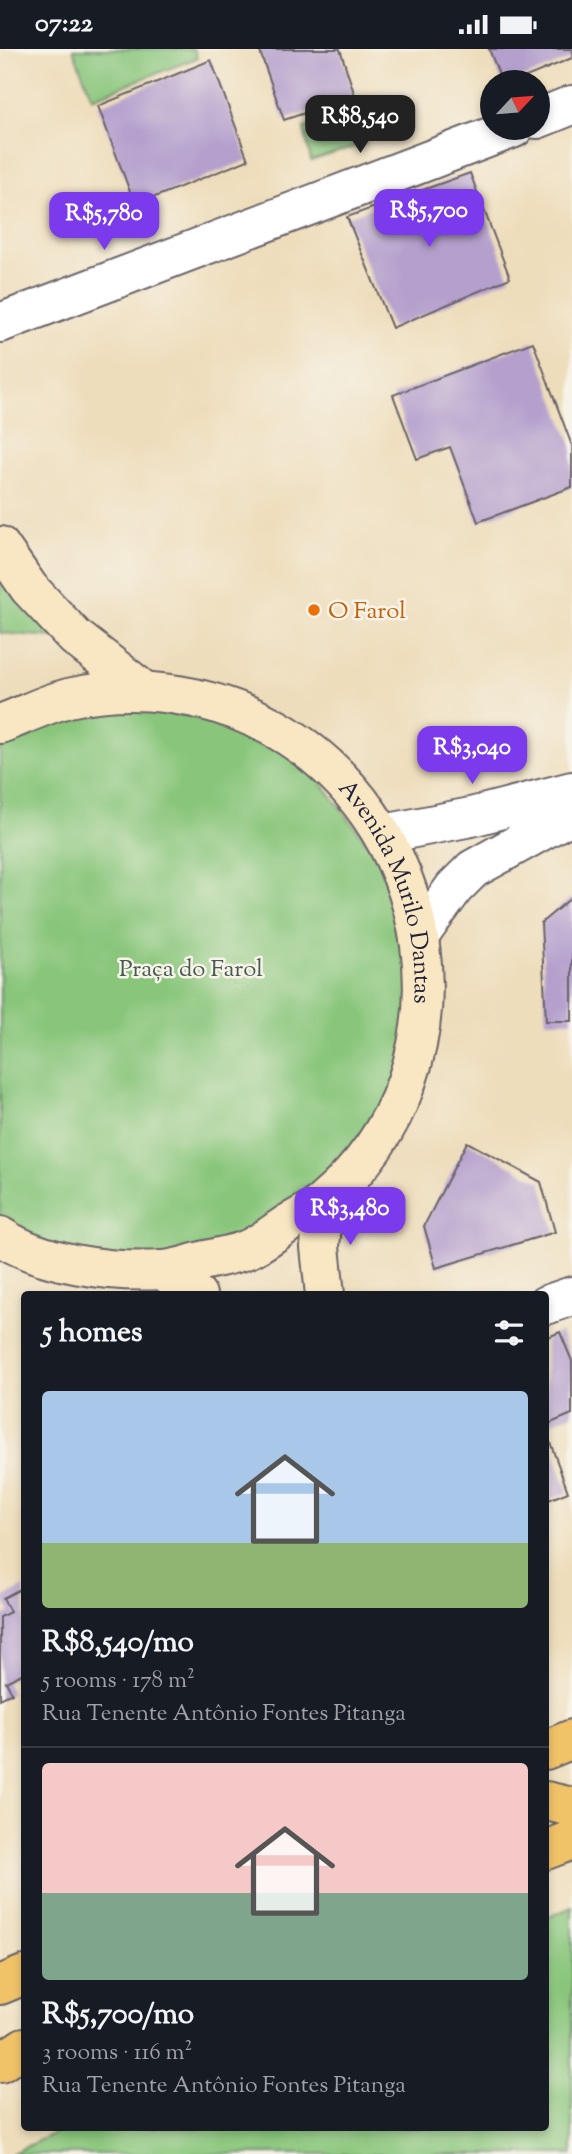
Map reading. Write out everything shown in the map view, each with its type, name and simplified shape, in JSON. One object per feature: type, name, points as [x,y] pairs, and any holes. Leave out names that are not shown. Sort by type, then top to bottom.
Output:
[{"type":"main road","name":"Avenida Murilo Dantas","points":[[0,546],[29,588],[75,637],[144,691]]},
{"type":"main road","name":"Avenida Murilo Dantas","points":[[0,725],[72,697],[144,691],[215,703],[282,731],[330,768],[356,794],[384,834],[413,903],[420,935],[424,994],[416,1053],[396,1109],[371,1149],[324,1202],[249,1248],[163,1271],[86,1267],[11,1244],[0,1236]]},
{"type":"main road","points":[[324,1202],[320,1247],[325,1291]]},
{"type":"main road","points":[[163,1271],[191,1291]]},
{"type":"main road","points":[[549,1748],[572,1739]]},
{"type":"main road","points":[[549,1802],[572,1807]]},
{"type":"main road","points":[[549,1849],[572,1840]]},
{"type":"main road","points":[[0,1985],[21,1976]]},
{"type":"main road","points":[[0,2063],[21,2049]]},
{"type":"main road","points":[[0,2083],[21,2073]]},
{"type":"street","points":[[550,114],[572,106]]},
{"type":"street","points":[[0,323],[482,140]]},
{"type":"street","points":[[384,834],[471,817],[572,792]]},
{"type":"street","points":[[420,935],[454,888],[473,869],[496,853],[572,814]]},
{"type":"street","points":[[549,1304],[572,1296]]},
{"type":"green space","points":[[73,49],[194,49],[197,58],[92,98]]},
{"type":"green space","points":[[353,113],[366,143],[311,161],[304,128]]},
{"type":"green space","points":[[0,571],[56,637],[0,633]]},
{"type":"green space","name":"Praça do Farol","points":[[72,697],[282,731],[413,903],[416,1053],[324,1202],[163,1270],[0,1236],[0,724]]},
{"type":"green space","points":[[572,1907],[572,2154],[11,2154],[59,2131],[549,2131],[549,1917]]},
{"type":"building","points":[[259,49],[340,49],[355,96],[284,120]]},
{"type":"building","points":[[489,49],[572,49],[572,58],[543,70],[497,70]]},
{"type":"building","points":[[211,60],[248,160],[135,205],[98,106]]},
{"type":"building","points":[[470,173],[510,278],[392,328],[347,217]]},
{"type":"building","points":[[533,342],[572,446],[572,487],[478,522],[450,447],[417,459],[393,395]]},
{"type":"building","points":[[572,897],[572,1021],[546,1021],[541,923]]},
{"type":"building","points":[[467,1142],[541,1182],[555,1232],[436,1268],[424,1226]]},
{"type":"building","points":[[560,1332],[572,1361],[572,1414],[549,1424],[549,1337]]},
{"type":"building","points":[[549,1439],[568,1492],[549,1500]]},
{"type":"building","points":[[21,1589],[21,1674],[6,1682],[12,1693],[0,1699],[0,1617],[10,1612],[3,1598]]},
{"type":"place","name":"O Farol","points":[[314,610]]}]
